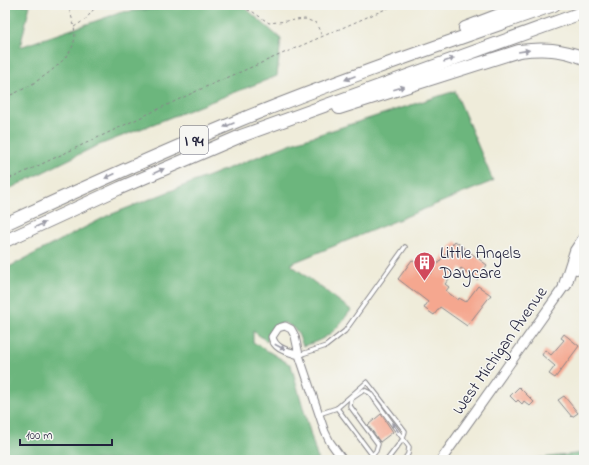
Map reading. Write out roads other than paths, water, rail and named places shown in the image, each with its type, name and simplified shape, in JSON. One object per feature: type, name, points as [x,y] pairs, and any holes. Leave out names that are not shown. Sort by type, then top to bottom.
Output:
[{"type":"highway","points":[[387,64],[441,38],[525,5]]},
{"type":"highway","name":"I 94","points":[[5,224],[233,123],[387,64],[554,5]]},
{"type":"highway","name":"I 94","points":[[5,241],[120,188],[242,136],[584,12]]},
{"type":"highway","points":[[242,136],[282,126],[519,51],[538,48],[555,49],[571,52],[584,58]]},
{"type":"highway","points":[[565,285],[576,251],[584,239]]},
{"type":"main road","name":"West Michigan Avenue","points":[[441,460],[582,263]]},
{"type":"street","points":[[299,355],[330,442],[343,460]]},
{"type":"lane","points":[[299,355],[326,346],[345,331],[405,247]]},
{"type":"lane","points":[[319,414],[337,408],[342,402],[367,382],[405,431],[403,439],[387,460]]},
{"type":"lane","points":[[368,460],[373,456],[378,444],[350,406],[351,399],[361,391],[367,390],[410,450],[404,460]]},
{"type":"lane","points":[[337,408],[376,460]]},
{"type":"place","name":"Little Angels Daycare","points":[[424,282]]}]
